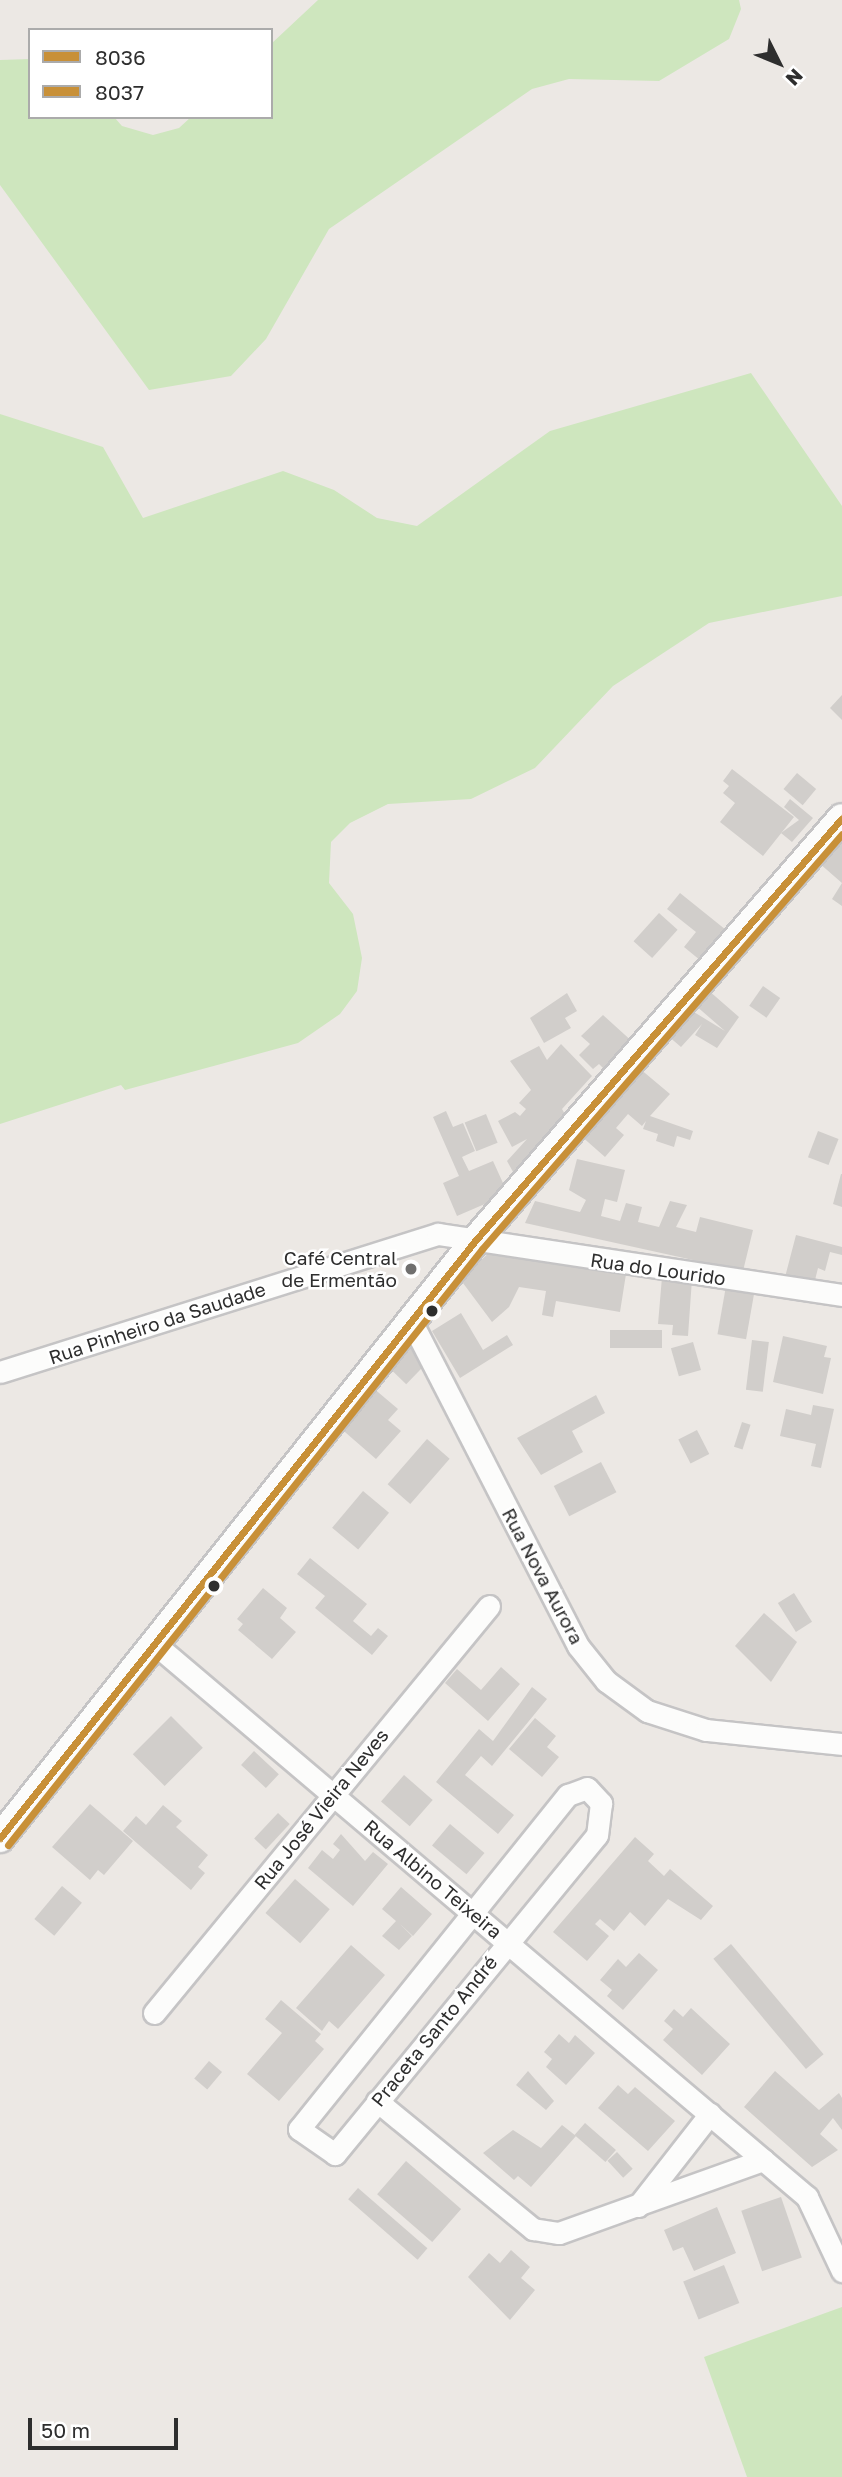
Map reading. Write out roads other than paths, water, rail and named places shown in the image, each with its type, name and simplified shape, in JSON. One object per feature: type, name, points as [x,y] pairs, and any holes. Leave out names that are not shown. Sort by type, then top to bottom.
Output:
[{"type":"street","points":[[0,1838],[474,1242],[842,818]]},
{"type":"street","name":"Rua Pinheiro da Saudade","points":[[0,1372],[438,1234],[474,1242]]},
{"type":"street","name":"Rua do Lourido","points":[[474,1242],[842,1295]]},
{"type":"street","name":"Rua Nova Aurora","points":[[411,1321],[578,1646],[606,1681],[647,1711],[706,1730],[842,1744]]},
{"type":"street","name":"Rua José Vieira Neves","points":[[154,2013],[489,1606]]},
{"type":"street","name":"Rua Albino Teixeira","points":[[156,1645],[807,2197],[842,2271]]},
{"type":"street","name":"Praceta Santo André","points":[[587,1788],[601,1803],[597,1835],[505,1940],[335,2154],[299,2129],[568,1795],[587,1788]]},
{"type":"street","points":[[377,2101],[533,2229],[559,2233],[763,2160]]},
{"type":"street","points":[[637,2207],[710,2114]]},
{"type":"place","name":"Café Central de Ermentão","points":[[411,1269]]}]
